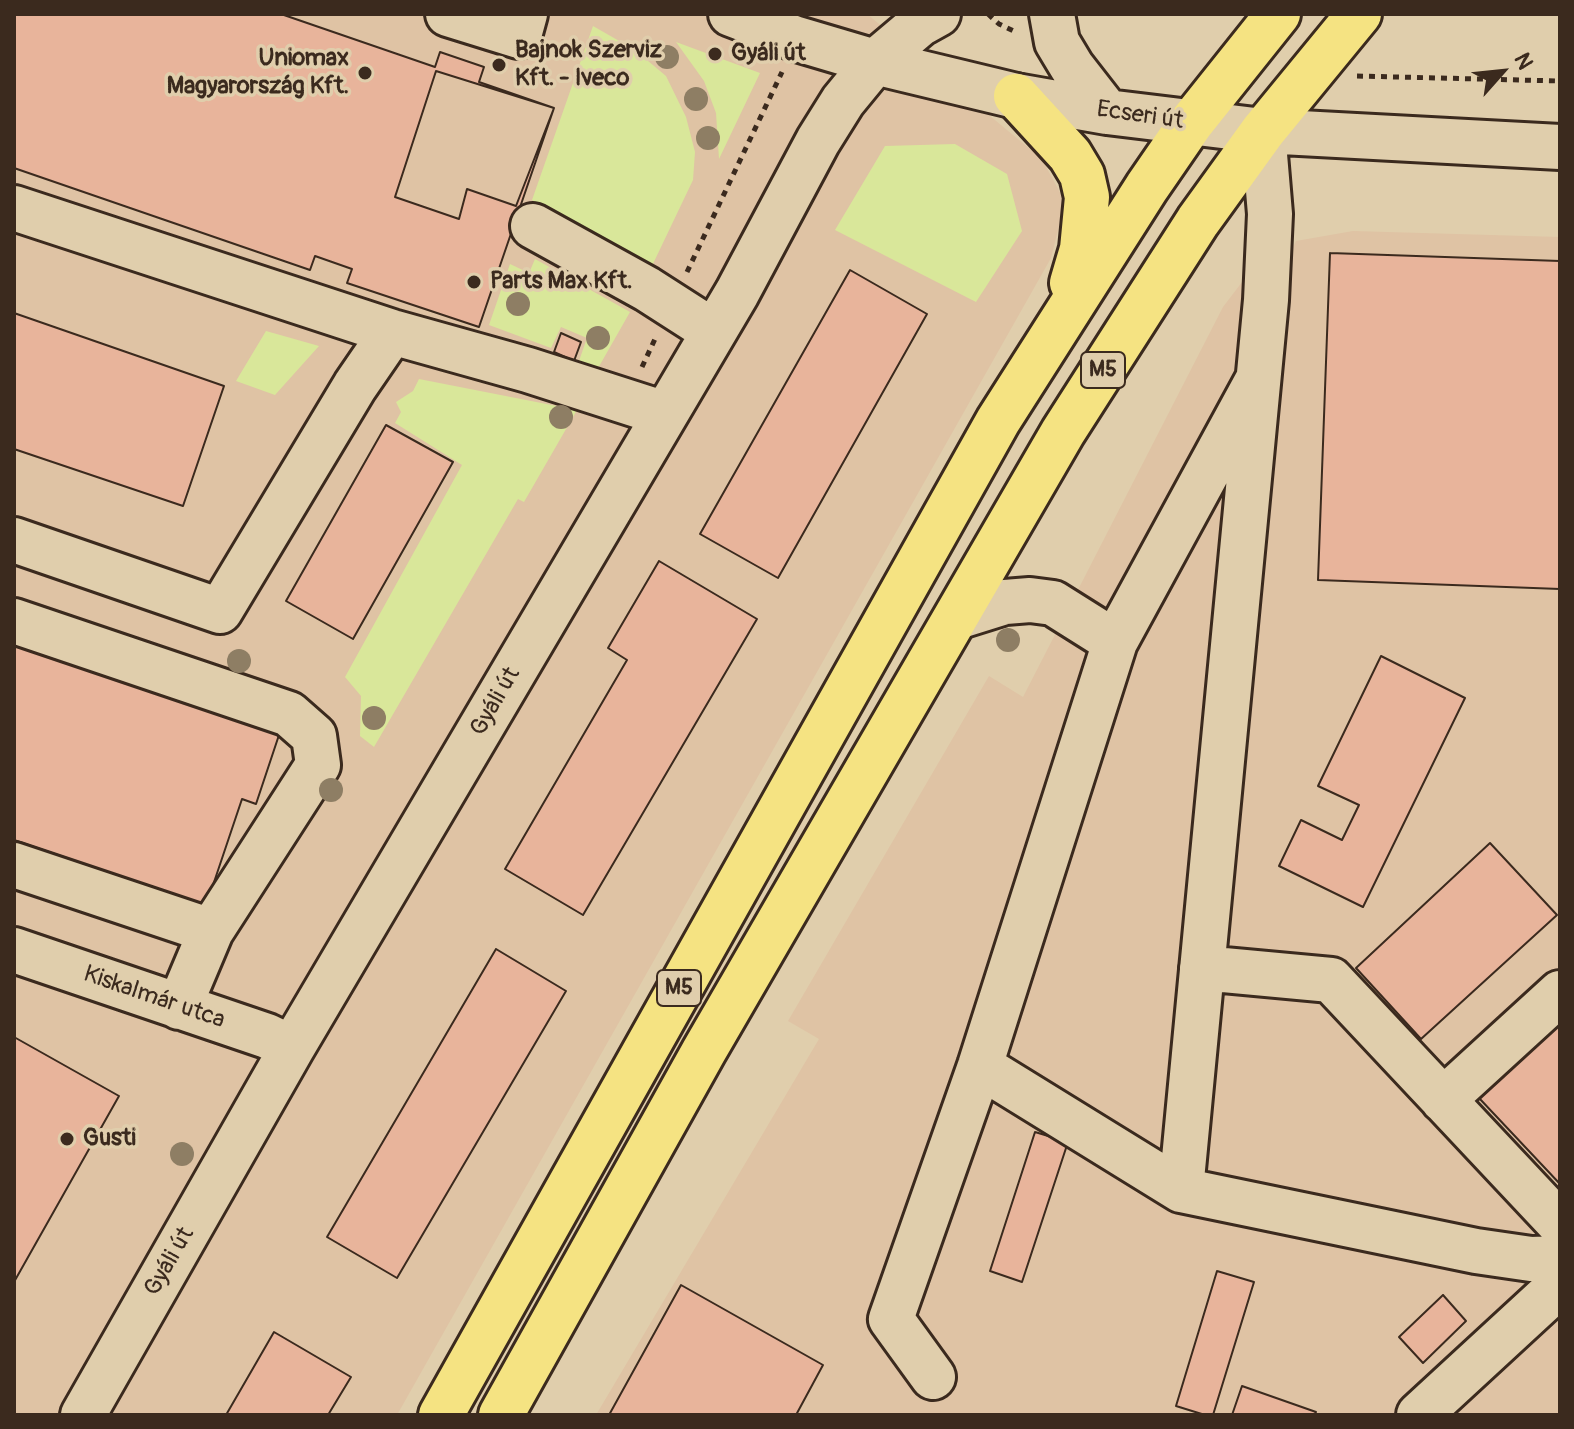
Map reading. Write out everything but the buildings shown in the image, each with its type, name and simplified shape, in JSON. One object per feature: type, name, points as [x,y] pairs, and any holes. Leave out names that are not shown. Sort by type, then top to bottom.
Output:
[{"type":"main road","name":"M5","points":[[441,1415],[917,562],[1062,317],[1191,123],[1278,14]]},
{"type":"main road","name":"M5","points":[[501,1415],[704,1051],[1087,394],[1176,253],[1263,131],[1359,14]]},
{"type":"main road","points":[[1016,96],[1070,155],[1082,175],[1087,197],[1082,249],[1062,317]]},
{"type":"street","points":[[448,14],[519,36],[525,14]]},
{"type":"street","name":"Ecseri út","points":[[731,14],[794,38],[875,62],[1016,96],[1107,112],[1263,131],[1560,147]]},
{"type":"street","name":"Gyáli út","points":[[83,1415],[292,1048],[646,408],[714,332],[843,101],[875,62],[920,24],[938,14]]},
{"type":"street","points":[[1052,14],[1057,42],[1107,112]]},
{"type":"street","points":[[1181,1190],[1266,300],[1270,214],[1263,131]]},
{"type":"street","points":[[14,208],[392,332],[528,370],[646,408]]},
{"type":"street","points":[[533,226],[671,304],[714,332]]},
{"type":"street","points":[[14,540],[220,611],[355,386],[392,332]]},
{"type":"street","points":[[933,1377],[891,1319],[980,1066],[1115,642],[1257,381]]},
{"type":"street","points":[[957,617],[1005,602],[1030,600],[1053,603],[1115,642]]},
{"type":"street","points":[[14,621],[289,714],[314,736],[318,765],[211,931],[179,1007]]},
{"type":"street","points":[[14,865],[211,931]]},
{"type":"street","name":"Kiskalmár utca","points":[[14,950],[267,1036],[292,1048]]},
{"type":"street","points":[[1202,968],[1331,980],[1560,1224]]},
{"type":"street","points":[[1443,1100],[1560,993]]},
{"type":"street","points":[[980,1066],[1181,1190],[1476,1251],[1531,1259],[1560,1258]]},
{"type":"street","points":[[1419,1415],[1560,1285]]},
{"type":"path","points":[[1323,56],[1353,75],[1560,81]]},
{"type":"path","points":[[646,408],[671,304],[779,83]]},
{"type":"shaded area","points":[[14,14],[867,14],[1042,159],[1065,202],[1051,258],[397,1415],[14,1415]]},
{"type":"shaded area","points":[[1353,231],[1560,237],[1560,1415],[596,1415],[819,1039],[788,1021],[989,676],[1023,697],[1223,307],[1252,269],[1286,302],[1296,241]]},
{"type":"green space","points":[[593,26],[635,50],[666,76],[686,117],[695,152],[693,180],[651,268],[532,200]]},
{"type":"green space","points":[[676,42],[760,73],[719,159],[716,113],[704,81]]},
{"type":"green space","points":[[955,144],[1007,174],[1022,231],[976,302],[835,230],[885,146]]},
{"type":"green space","points":[[535,259],[630,312],[597,370],[579,361],[587,338],[561,327],[551,348],[489,325],[510,264],[529,273]]},
{"type":"green space","points":[[266,331],[319,346],[275,395],[236,381]]},
{"type":"green space","points":[[419,379],[577,410],[524,502],[518,499],[374,747],[360,736],[361,696],[345,677],[462,465],[395,423],[401,412],[396,402],[413,391]]},
{"type":"place","name":"Gyáli út","points":[[715,54]]},
{"type":"place","name":"Bajnok Szerviz Kft. - Iveco","points":[[499,65]]},
{"type":"place","name":"Uniomax Magyarország Kft.","points":[[365,73]]},
{"type":"place","name":"Parts Max Kft.","points":[[474,282]]},
{"type":"place","name":"Gusti","points":[[67,1139]]}]
